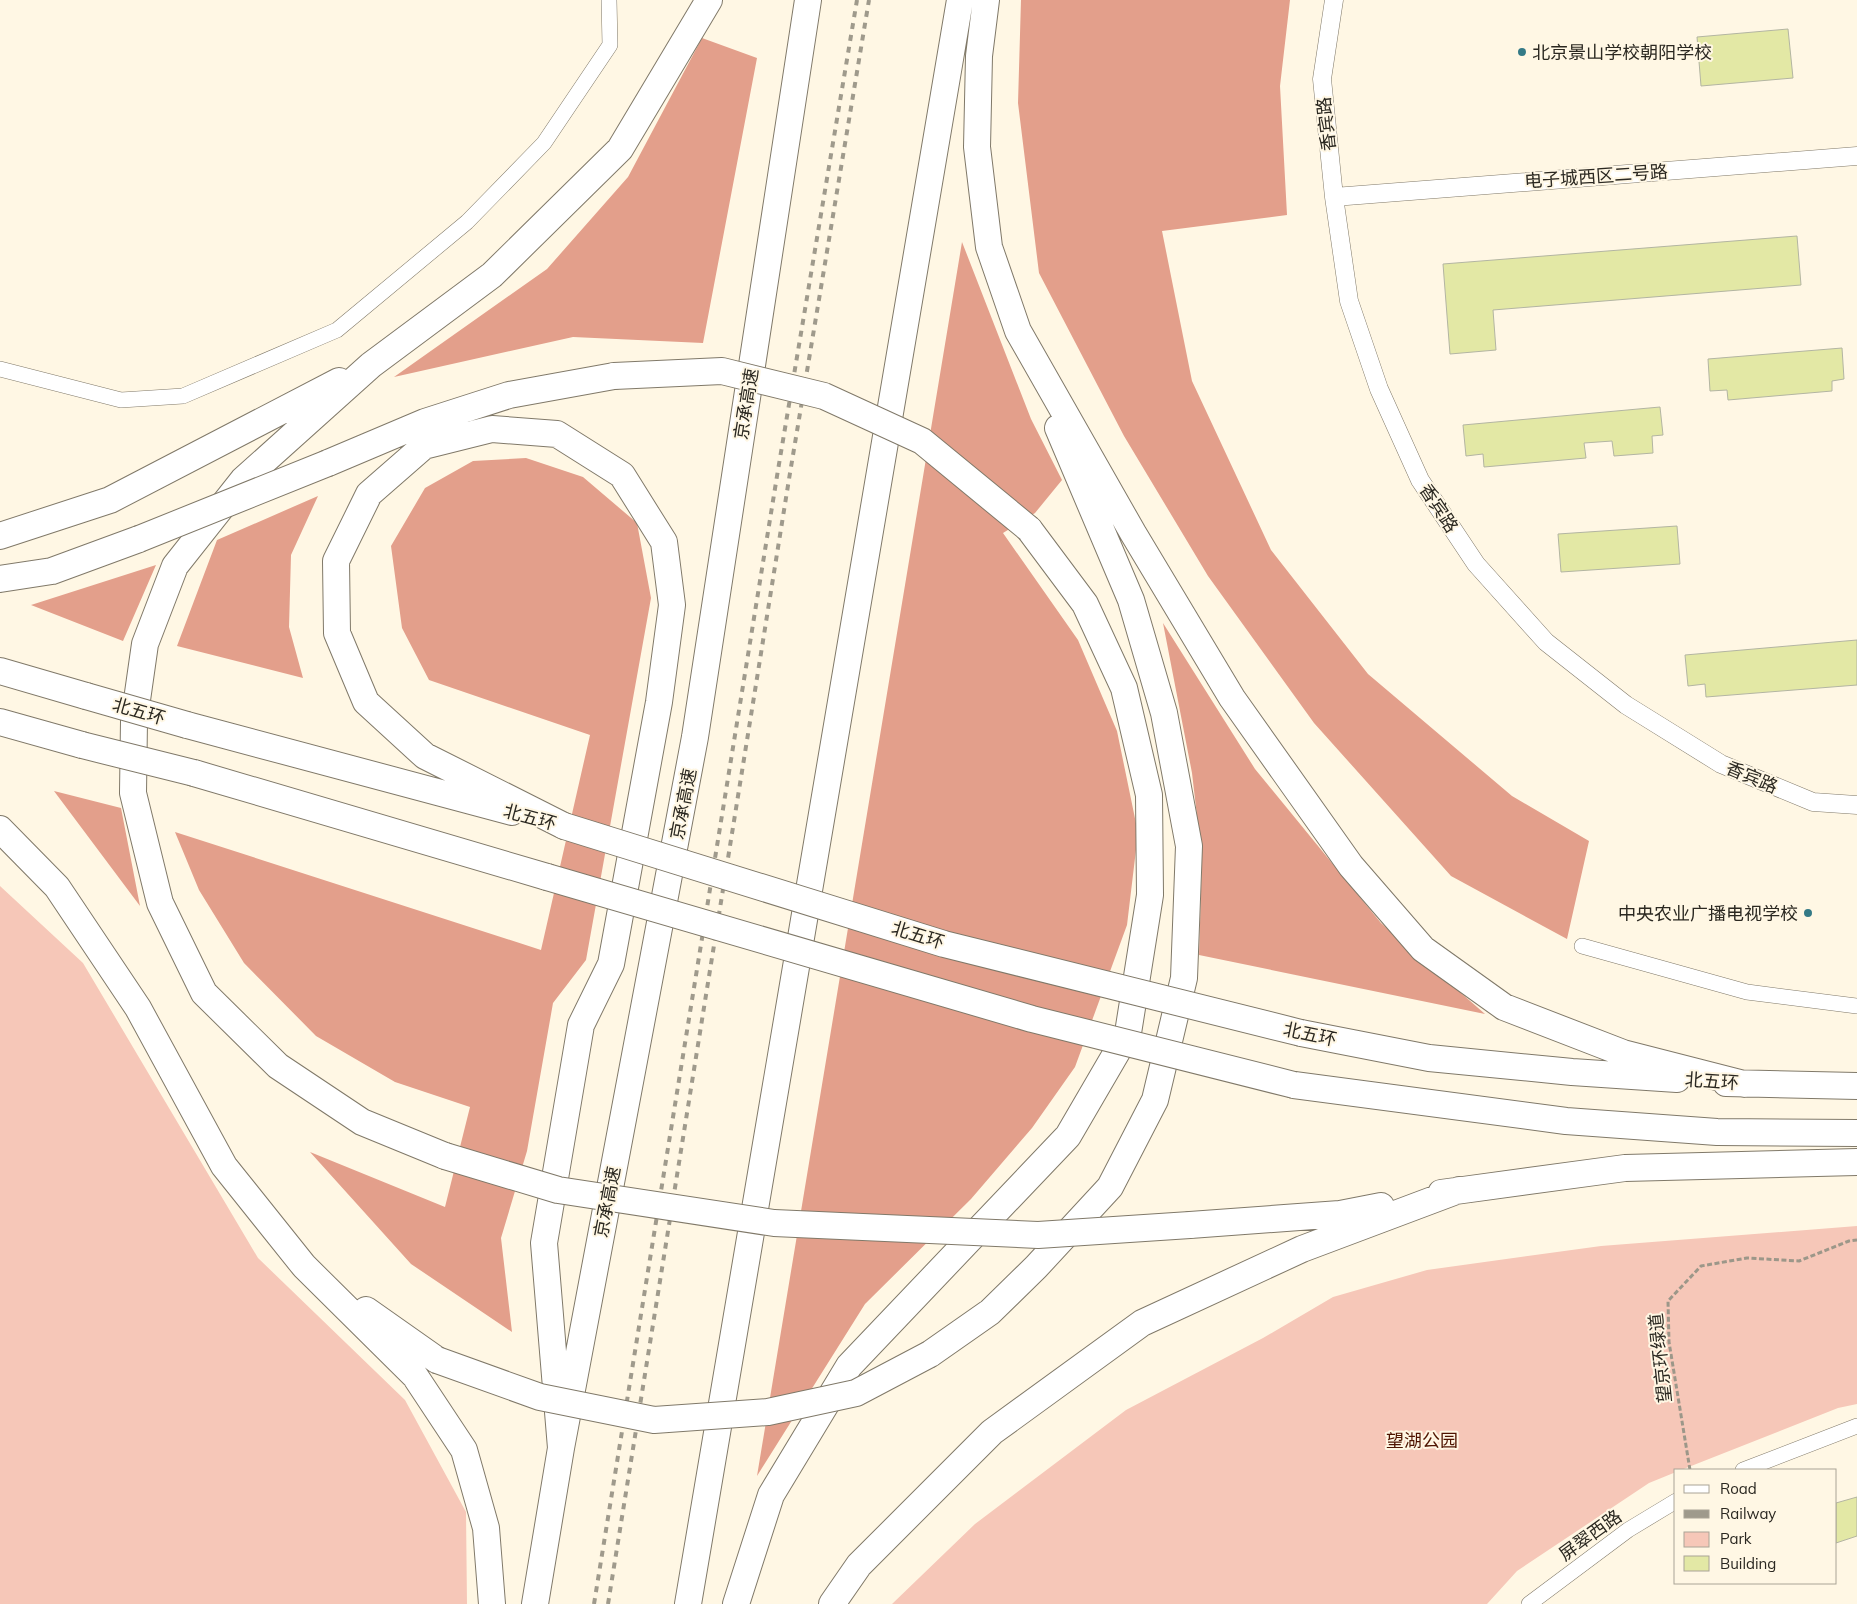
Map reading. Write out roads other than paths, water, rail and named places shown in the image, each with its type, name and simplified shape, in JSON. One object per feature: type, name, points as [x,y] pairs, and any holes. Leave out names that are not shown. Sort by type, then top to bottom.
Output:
[{"type":"highway","points":[[708,0],[620,149],[492,275],[371,365],[243,480],[176,566],[145,644],[134,721],[133,793],[160,903],[204,993],[278,1066],[362,1122],[445,1156],[558,1190],[774,1223],[1038,1235],[1340,1214],[1459,1190],[1625,1168],[1857,1162]]},
{"type":"highway","name":"京承高速","points":[[535,1604],[561,1448],[695,737],[808,0]]},
{"type":"highway","points":[[688,1604],[960,0]]},
{"type":"highway","points":[[304,1266],[437,1360],[540,1397],[654,1420],[768,1412],[856,1392],[930,1354],[990,1312],[1036,1267],[1110,1187],[1155,1100],[1184,978],[1188,846],[1164,712],[1131,600],[1018,331],[989,247],[977,147],[979,56],[986,0]]},
{"type":"highway","points":[[1018,331],[1133,533],[1232,698],[1351,866],[1423,950],[1504,1007],[1623,1053],[1744,1084]]},
{"type":"highway","points":[[0,536],[110,500],[371,365]]},
{"type":"highway","points":[[0,579],[52,571],[139,539],[425,422],[509,396],[614,376],[722,372],[824,396],[922,441],[1029,529],[1085,604],[1124,688],[1149,795],[1150,895],[1128,1033],[1068,1136],[849,1366],[771,1495],[736,1604]]},
{"type":"highway","points":[[561,1448],[544,1243],[581,1025],[611,964],[659,702],[672,605],[664,542],[622,474],[557,434],[492,429],[424,446],[369,494],[336,561],[337,633],[366,702],[425,756],[564,826]]},
{"type":"highway","name":"北五环","points":[[0,671],[187,725],[564,826],[944,944],[1301,1033],[1429,1058],[1572,1072],[1744,1084],[1857,1086]]},
{"type":"highway","points":[[0,722],[194,773],[1032,1019],[1294,1085],[1566,1122],[1717,1132],[1857,1133]]},
{"type":"highway","points":[[0,829],[57,887],[138,1008],[224,1166],[304,1266],[415,1376],[464,1450],[486,1528],[492,1604]]},
{"type":"highway","points":[[832,1604],[859,1565],[992,1432],[1142,1323],[1302,1249],[1459,1190]]},
{"type":"street","points":[[0,369],[121,400],[183,396],[337,330],[467,222],[544,143],[610,45],[609,0]]},
{"type":"street","name":"香宾路","points":[[1334,0],[1322,80],[1334,197],[1349,301],[1379,389],[1420,480],[1476,564],[1546,642],[1626,705],[1730,768],[1813,802],[1857,805]]},
{"type":"street","name":"电子城西区二号路","points":[[1334,197],[1857,156]]},
{"type":"street","points":[[1582,946],[1747,992],[1857,1006]]},
{"type":"street","points":[[1746,1469],[1857,1426]]},
{"type":"street","name":"屏翠西路","points":[[1529,1604],[1628,1530],[1674,1502]]},
{"type":"railway","points":[[594,1604],[778,470],[857,0]]},
{"type":"railway","points":[[608,1604],[790,473],[869,0]]},
{"type":"place","name":"北京景山学校朝阳学校","points":[[1522,52]]},
{"type":"place","name":"中央农业广播电视学校","points":[[1808,913]]},
{"type":"park label","name":"望湖公园","points":[[1422,1440]]}]
